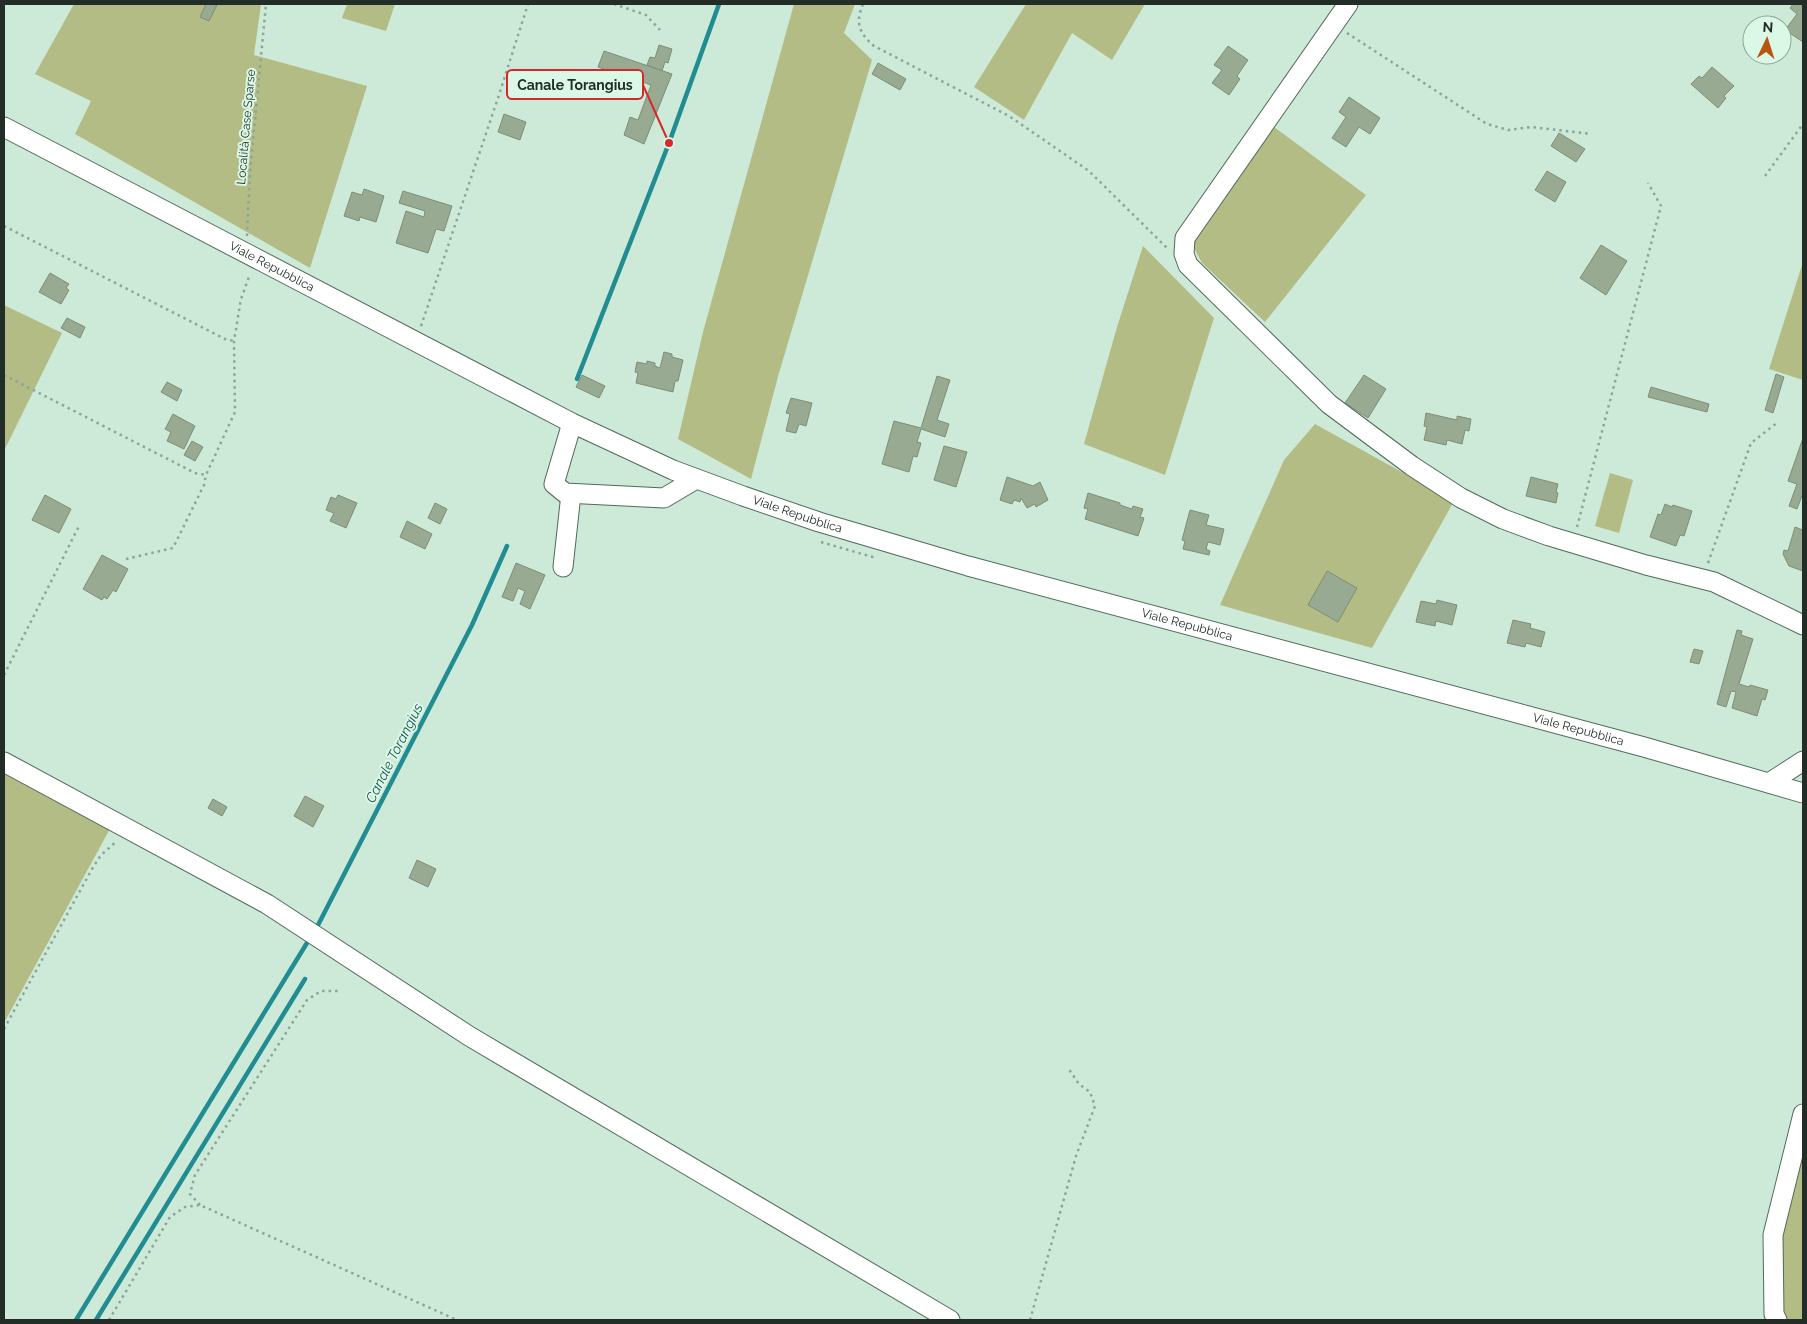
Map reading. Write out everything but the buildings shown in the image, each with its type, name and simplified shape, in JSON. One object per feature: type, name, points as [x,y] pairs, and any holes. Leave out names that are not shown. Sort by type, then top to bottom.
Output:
[{"type":"street","points":[[1348,4],[1185,238],[1184,254],[1188,265],[1329,404],[1412,466],[1461,498],[1503,519],[1572,543],[1714,582],[1803,624]]},
{"type":"street","name":"Viale Repubblica","points":[[4,127],[540,407],[673,470],[819,522],[968,566],[1625,742],[1803,793]]},
{"type":"street","points":[[577,425],[554,484],[565,493],[664,498],[696,478]]},
{"type":"street","points":[[562,567],[571,494]]},
{"type":"street","points":[[1769,783],[1803,761]]},
{"type":"street","points":[[4,762],[267,904],[469,1036],[950,1320]]},
{"type":"street","points":[[1777,1320],[1774,1314],[1773,1235],[1803,1114]]},
{"type":"path","name":"Località Case Sparse","points":[[126,559],[173,548],[204,485],[206,475],[235,412],[234,341],[251,256],[247,235],[250,173],[266,4]]},
{"type":"path","points":[[416,342],[528,4]]},
{"type":"path","points":[[614,4],[646,15],[660,30]]},
{"type":"path","points":[[863,4],[858,21],[862,36],[874,46],[1009,116],[1089,171],[1169,251],[1184,254]]},
{"type":"path","points":[[1333,24],[1487,124],[1508,130],[1531,127],[1591,134]]},
{"type":"path","points":[[1765,176],[1803,124]]},
{"type":"path","points":[[1572,543],[1661,206],[1648,182]]},
{"type":"path","points":[[4,226],[225,339],[234,341]]},
{"type":"path","points":[[4,375],[195,473],[206,475]]},
{"type":"path","points":[[1702,579],[1751,443],[1778,422]]},
{"type":"path","points":[[4,675],[79,526]]},
{"type":"path","points":[[4,1029],[92,868],[101,856],[130,830]]},
{"type":"path","points":[[338,991],[320,991],[307,1000],[195,1175],[190,1194],[200,1205],[457,1320]]},
{"type":"path","points":[[1030,1320],[1076,1156],[1095,1106],[1090,1092],[1079,1084],[1068,1068]]},
{"type":"path","points":[[109,1320],[170,1216],[185,1207],[200,1205]]},
{"type":"green space","points":[[74,4],[261,4],[254,55],[367,86],[310,268],[75,134],[91,101],[35,74]]},
{"type":"green space","points":[[347,4],[395,4],[386,31],[342,18]]},
{"type":"green space","points":[[794,4],[855,4],[844,33],[872,60],[779,373],[751,479],[678,439],[703,332]]},
{"type":"green space","points":[[1026,4],[1145,4],[1112,60],[1072,33],[1024,120],[974,87]]},
{"type":"green space","points":[[1274,127],[1366,195],[1265,322],[1202,263],[1193,246],[1194,239]]},
{"type":"green space","points":[[1143,246],[1214,318],[1165,475],[1084,444],[1117,327]]},
{"type":"green space","points":[[1803,262],[1803,380],[1769,369]]},
{"type":"green space","points":[[4,305],[62,333],[4,451]]},
{"type":"green space","points":[[1315,424],[1454,501],[1372,648],[1220,605],[1284,460]]},
{"type":"green space","points":[[1610,473],[1633,480],[1619,533],[1595,526]]},
{"type":"green space","points":[[4,768],[111,827],[4,1023]]},
{"type":"green space","points":[[1803,1137],[1803,1320],[1785,1320],[1775,1288],[1788,1189]]},
{"type":"waterway","name":"Canale Torangius","points":[[577,379],[669,143],[719,4]]},
{"type":"waterway","name":"Canale Torangius","points":[[316,929],[472,625],[507,546]]},
{"type":"waterway","points":[[76,1320],[310,938]]},
{"type":"waterway","points":[[96,1320],[305,979]]},
{"type":"place","name":"Canale Torangius","points":[[669,143]]}]
